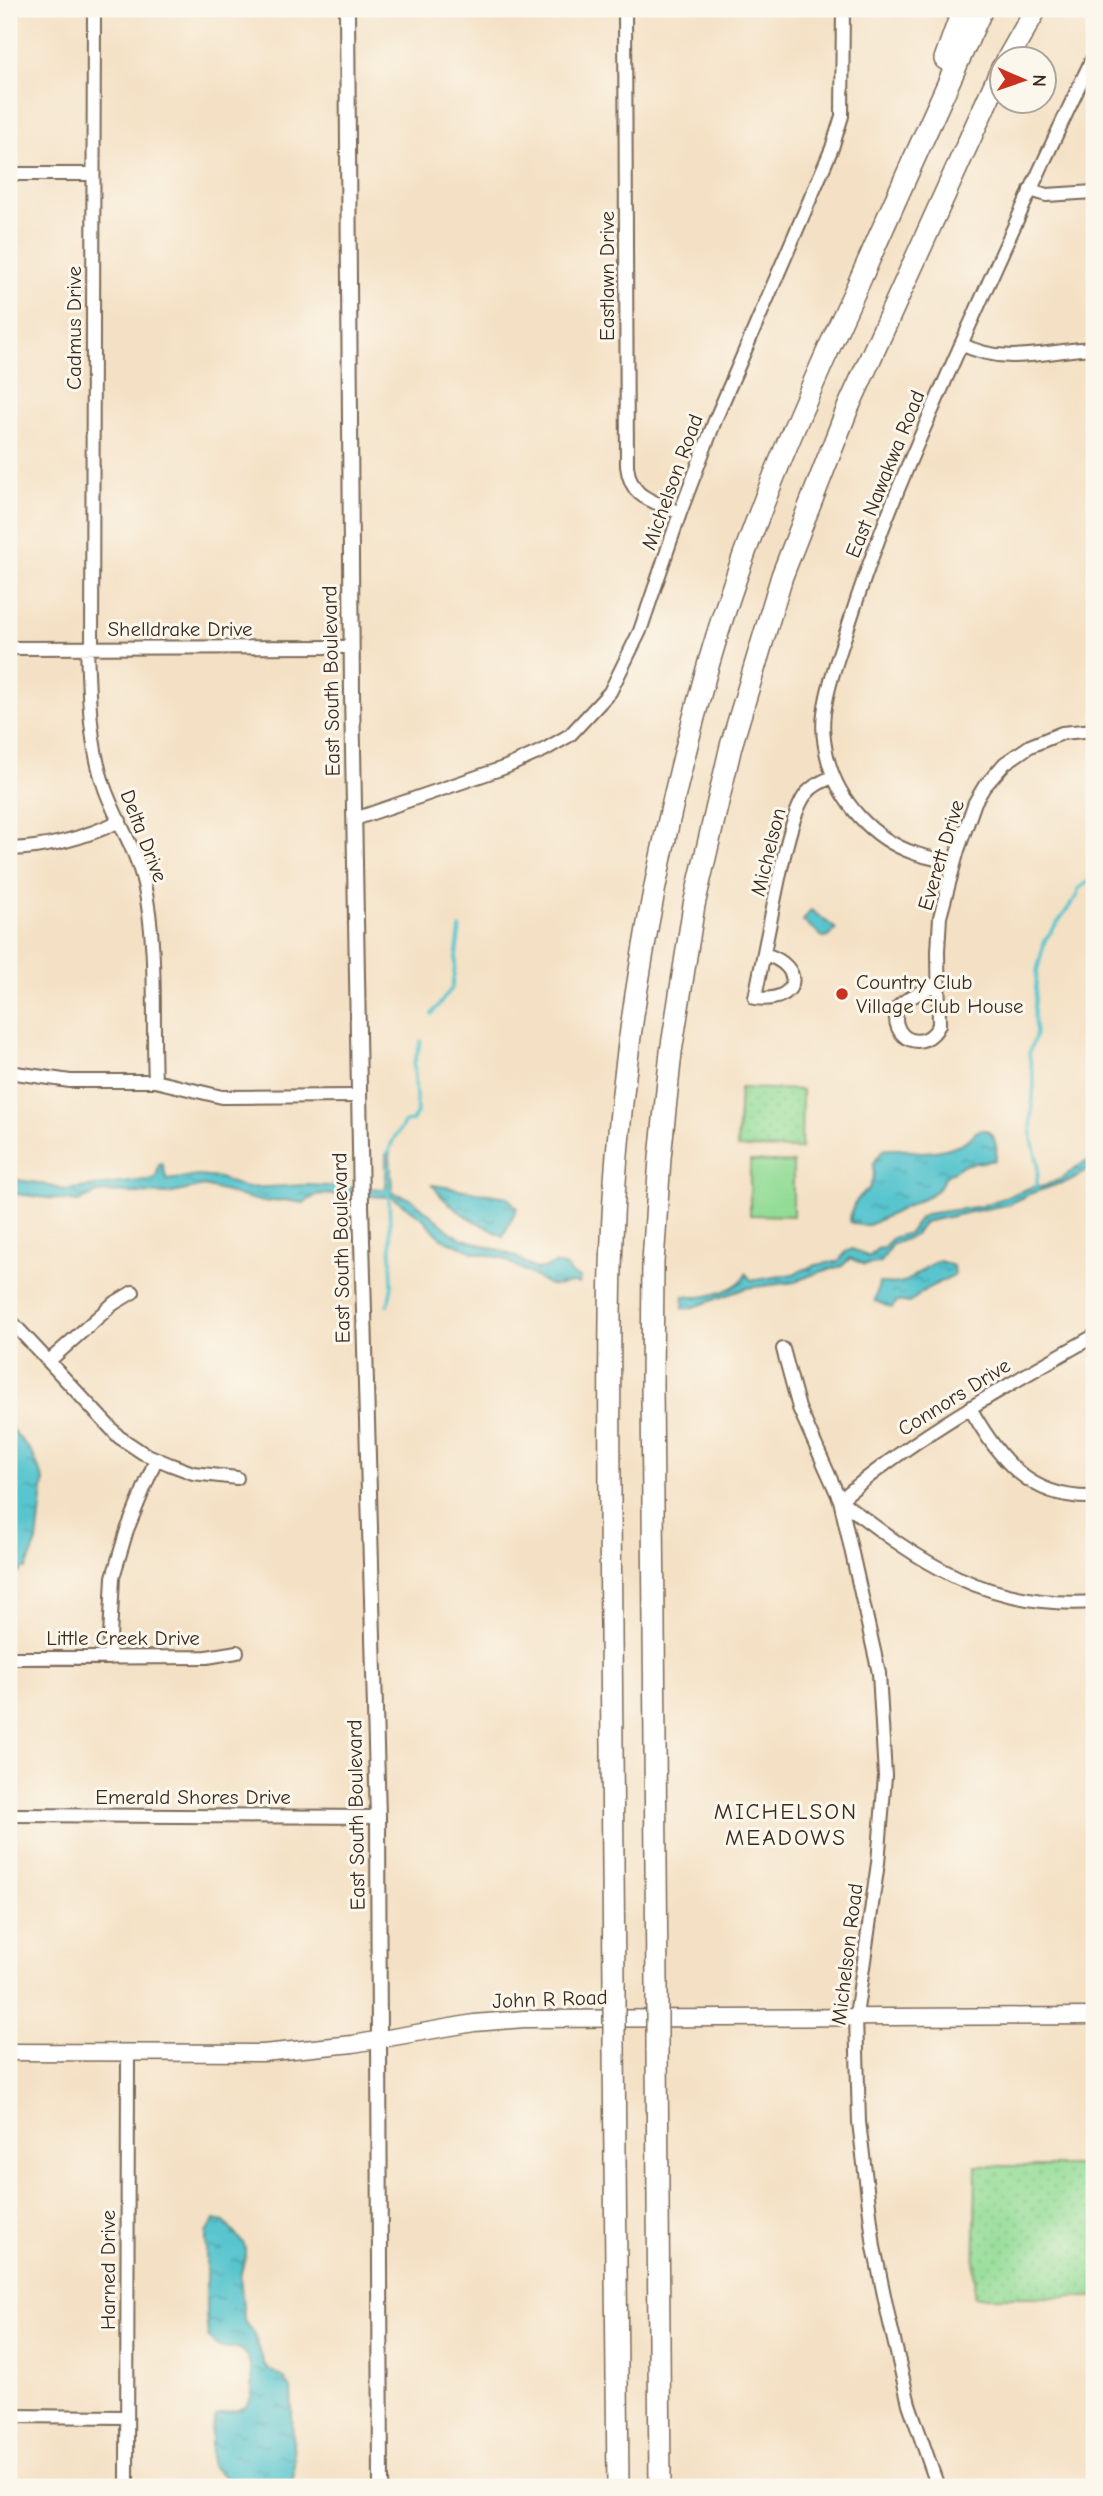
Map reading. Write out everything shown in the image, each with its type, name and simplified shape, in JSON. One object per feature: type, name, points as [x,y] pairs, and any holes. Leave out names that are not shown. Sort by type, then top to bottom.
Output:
[{"type":"highway","points":[[881,232],[963,9]]},
{"type":"highway","points":[[618,2487],[609,1324],[614,1192],[633,1011],[664,836],[692,724],[717,637],[753,531],[781,458],[982,9]]},
{"type":"highway","points":[[1011,46],[1028,9]]},
{"type":"highway","points":[[1014,46],[1036,9]]},
{"type":"highway","points":[[660,2487],[652,1385],[653,1262],[669,1065],[694,905],[731,746],[782,576],[847,410],[988,98]]},
{"type":"main road","name":"John R Road","points":[[9,2052],[263,2053],[380,2039],[474,2023],[524,2019],[1094,2016]]},
{"type":"street","name":"Cadmus Drive","points":[[89,648],[94,9]]},
{"type":"street","name":"East South Boulevard","points":[[347,9],[359,1096],[378,1816],[381,2487]]},
{"type":"street","name":"Eastlawn Drive","points":[[625,9],[627,466],[633,487],[639,495],[680,513]]},
{"type":"street","name":"Michelson Road","points":[[355,820],[506,767],[544,750],[570,735],[610,692],[640,631],[680,513],[721,406],[832,148],[842,116],[843,9]]},
{"type":"street","name":"East Nawakwa Road","points":[[954,864],[914,853],[891,843],[858,816],[845,799],[834,777],[826,750],[825,707],[879,534],[1030,190],[1094,55]]},
{"type":"street","points":[[9,174],[93,174]]},
{"type":"street","points":[[1030,190],[1046,195],[1094,192]]},
{"type":"street","points":[[961,344],[984,355],[1012,356],[1094,348]]},
{"type":"street","name":"Shelldrake Drive","points":[[9,648],[352,647]]},
{"type":"street","name":"Delta Drive","points":[[89,648],[95,753],[106,791],[137,859],[148,903],[155,1081]]},
{"type":"street","name":"Everett Drive","points":[[938,982],[924,992],[908,998],[897,1008],[896,1024],[904,1037],[924,1040],[935,1033],[940,1021],[938,932],[943,902],[975,802],[984,787],[1005,763],[1030,746],[1046,738],[1076,730],[1094,730]]},
{"type":"street","name":"Michelson","points":[[764,954],[799,806],[813,787],[834,777]]},
{"type":"street","points":[[9,849],[62,843],[120,821]]},
{"type":"street","points":[[9,1072],[71,1081],[155,1081],[222,1097],[359,1096]]},
{"type":"street","points":[[49,1362],[113,1304],[133,1292]]},
{"type":"street","points":[[9,1319],[119,1437],[156,1459],[193,1472],[237,1478]]},
{"type":"street","name":"Connors Drive","points":[[840,1500],[893,1457],[970,1408],[1094,1336]]},
{"type":"street","name":"Michelson Road","points":[[783,1349],[799,1408],[840,1500],[877,1653],[884,1728],[884,1776],[879,1851],[856,2016],[859,2122],[874,2247],[886,2309],[909,2404],[938,2487]]},
{"type":"street","points":[[970,1408],[999,1454],[1021,1475],[1055,1492],[1094,1497]]},
{"type":"street","points":[[109,1658],[113,1577],[127,1530],[156,1459]]},
{"type":"street","points":[[840,1500],[931,1564],[968,1584],[1030,1600],[1094,1602]]},
{"type":"street","name":"Little Creek Drive","points":[[9,1657],[207,1657],[237,1652]]},
{"type":"street","name":"Emerald Shores Drive","points":[[9,1815],[378,1816]]},
{"type":"street","name":"Harned Drive","points":[[127,2487],[128,2052]]},
{"type":"street","points":[[9,2416],[126,2417]]},
{"type":"green space","points":[[740,1088],[802,1090],[801,1149],[737,1148]]},
{"type":"green space","points":[[750,1161],[793,1163],[793,1216],[750,1215]]},
{"type":"green space","points":[[976,2166],[1094,2166],[1094,2297],[974,2297]]},
{"type":"water","points":[[811,910],[836,929],[829,937],[823,937],[803,921]]},
{"type":"water","points":[[986,1130],[995,1143],[995,1160],[963,1165],[945,1177],[939,1188],[930,1195],[869,1225],[850,1222],[855,1203],[869,1190],[874,1175],[873,1164],[883,1150],[936,1151],[966,1141],[977,1131]]},
{"type":"water","points":[[390,1153],[392,1192],[413,1200],[461,1238],[515,1256],[533,1268],[543,1269],[555,1264],[568,1267],[571,1274],[580,1278],[579,1284],[550,1285],[502,1258],[473,1252],[441,1238],[423,1218],[392,1197],[318,1194],[304,1203],[284,1200],[263,1202],[204,1186],[168,1194],[97,1193],[78,1202],[9,1193],[9,1179],[64,1190],[154,1179],[159,1164],[162,1163],[167,1180],[198,1176],[219,1178],[246,1188],[307,1185],[384,1189],[386,1154]]},
{"type":"water","points":[[1094,1159],[1094,1165],[1074,1179],[1029,1194],[1009,1204],[924,1222],[915,1235],[891,1245],[881,1262],[865,1265],[850,1258],[842,1266],[795,1282],[746,1288],[689,1309],[683,1308],[684,1296],[700,1297],[719,1293],[736,1285],[746,1274],[751,1280],[757,1280],[793,1274],[816,1265],[839,1261],[852,1249],[869,1257],[877,1249],[884,1248],[892,1238],[909,1233],[926,1214],[982,1206],[1037,1185],[1042,1187]]},
{"type":"water","points":[[433,1185],[507,1197],[517,1208],[503,1236],[455,1208]]},
{"type":"water","points":[[940,1261],[953,1266],[954,1275],[926,1289],[909,1303],[897,1301],[892,1308],[875,1301],[879,1283],[903,1282]]},
{"type":"water","points":[[9,1426],[32,1453],[44,1481],[37,1542],[26,1569],[9,1578]]},
{"type":"water","points":[[215,2220],[224,2222],[246,2249],[240,2275],[244,2320],[254,2333],[264,2364],[284,2378],[291,2388],[294,2470],[292,2487],[233,2487],[227,2478],[211,2466],[211,2432],[216,2416],[244,2408],[252,2393],[251,2369],[246,2355],[238,2349],[222,2348],[208,2337],[206,2233]]},
{"type":"waterway","points":[[1037,1185],[1038,1164],[1031,1121],[1034,1084],[1029,1053],[1036,1034],[1034,1015],[1037,971],[1045,940],[1077,896],[1078,889],[1094,877]]},
{"type":"waterway","points":[[432,1014],[452,988],[460,928]]},
{"type":"waterway","points":[[388,1153],[405,1122],[412,1121],[417,1113],[414,1064],[421,1041]]},
{"type":"waterway","points":[[388,1306],[392,1285],[389,1197]]},
{"type":"place","name":"Country Club Village Club House","points":[[842,994]]},
{"type":"district","name":"MICHELSON MEADOWS","points":[[786,1824]]}]
